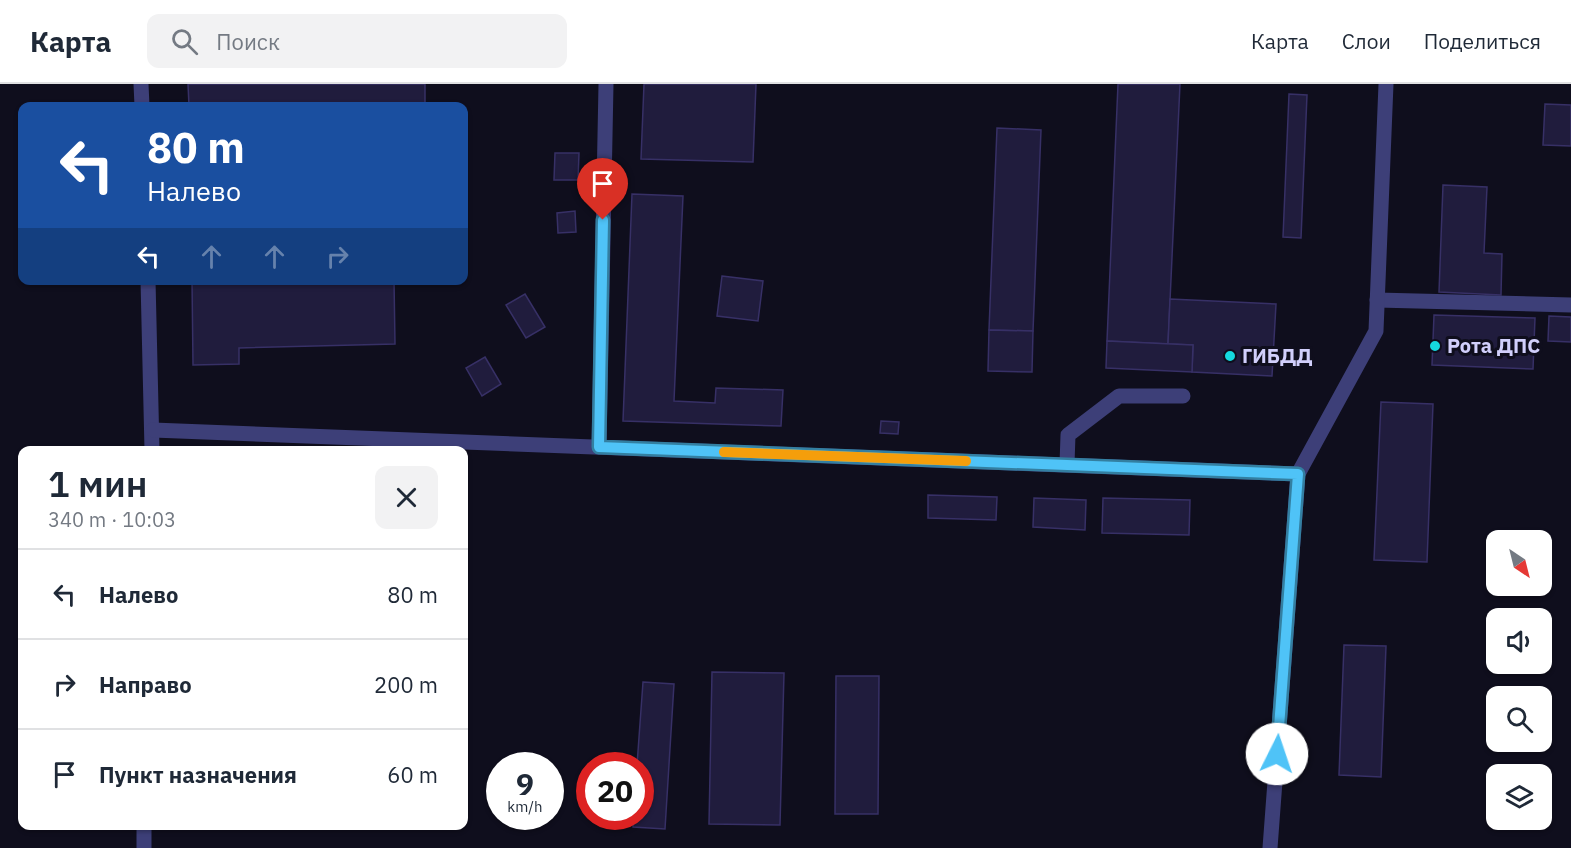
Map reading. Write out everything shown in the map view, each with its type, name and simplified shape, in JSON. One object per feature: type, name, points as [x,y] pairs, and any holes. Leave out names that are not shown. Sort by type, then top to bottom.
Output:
[{"type":"lane","points":[[141,84],[142,102]]},
{"type":"lane","points":[[599,447],[606,84]]},
{"type":"lane","points":[[1270,848],[1298,474],[1376,331],[1386,84]]},
{"type":"lane","points":[[148,285],[152,446]]},
{"type":"lane","points":[[1377,300],[1571,305]]},
{"type":"lane","points":[[1067,464],[1068,435],[1119,396],[1183,396]]},
{"type":"lane","points":[[153,430],[1298,474]]},
{"type":"lane","points":[[144,830],[144,848]]},
{"type":"building","points":[[188,84],[425,84],[425,102],[189,102]]},
{"type":"building","points":[[644,84],[756,84],[753,162],[641,159]]},
{"type":"building","points":[[1118,84],[1180,84],[1168,344],[1107,341]]},
{"type":"building","points":[[1289,94],[1307,95],[1301,238],[1283,237]]},
{"type":"building","points":[[1545,104],[1571,105],[1571,146],[1543,145]]},
{"type":"building","points":[[997,128],[1041,130],[1033,331],[989,330]]},
{"type":"building","points":[[555,153],[579,153],[578,180],[554,180]]},
{"type":"building","points":[[1443,185],[1487,187],[1484,253],[1502,254],[1501,295],[1439,292]]},
{"type":"building","points":[[632,194],[683,196],[674,401],[715,403],[716,388],[783,390],[781,426],[623,421]]},
{"type":"building","points":[[575,211],[576,232],[558,233],[557,213]]},
{"type":"building","points":[[722,276],[763,281],[758,321],[717,316]]},
{"type":"building","points":[[192,285],[394,285],[395,344],[239,348],[239,364],[193,365]]},
{"type":"building","points":[[525,294],[545,327],[526,338],[506,305]]},
{"type":"building","points":[[1170,299],[1276,304],[1272,376],[1192,372],[1193,345],[1168,344]]},
{"type":"building","points":[[1434,315],[1535,318],[1533,369],[1432,365]]},
{"type":"building","points":[[1549,316],[1571,317],[1571,342],[1548,341]]},
{"type":"building","points":[[989,330],[1033,331],[1032,372],[988,371]]},
{"type":"building","points":[[1107,341],[1193,345],[1192,372],[1106,368]]},
{"type":"building","points":[[485,357],[501,384],[482,396],[466,368]]},
{"type":"building","points":[[1381,402],[1433,404],[1427,562],[1374,560]]},
{"type":"building","points":[[881,421],[899,422],[898,434],[880,433]]},
{"type":"building","points":[[928,495],[997,497],[996,520],[928,518]]},
{"type":"building","points":[[1034,498],[1086,500],[1085,530],[1033,527]]},
{"type":"building","points":[[1103,498],[1190,500],[1189,535],[1102,533]]},
{"type":"building","points":[[1344,645],[1386,646],[1381,777],[1339,775]]},
{"type":"building","points":[[712,672],[784,673],[780,825],[709,824]]},
{"type":"building","points":[[836,676],[879,676],[878,814],[835,814]]},
{"type":"building","points":[[643,682],[674,684],[665,829],[654,828],[654,752],[638,752]]},
{"type":"slow traffic","points":[[724,452],[966,461]]},
{"type":"place","name":"Рота ДПС","points":[[1435,346]]},
{"type":"place","name":"ГИБДД","points":[[1230,356]]},
{"type":"route","points":[[603,220],[599,447],[1298,474],[1277,754]]}]
